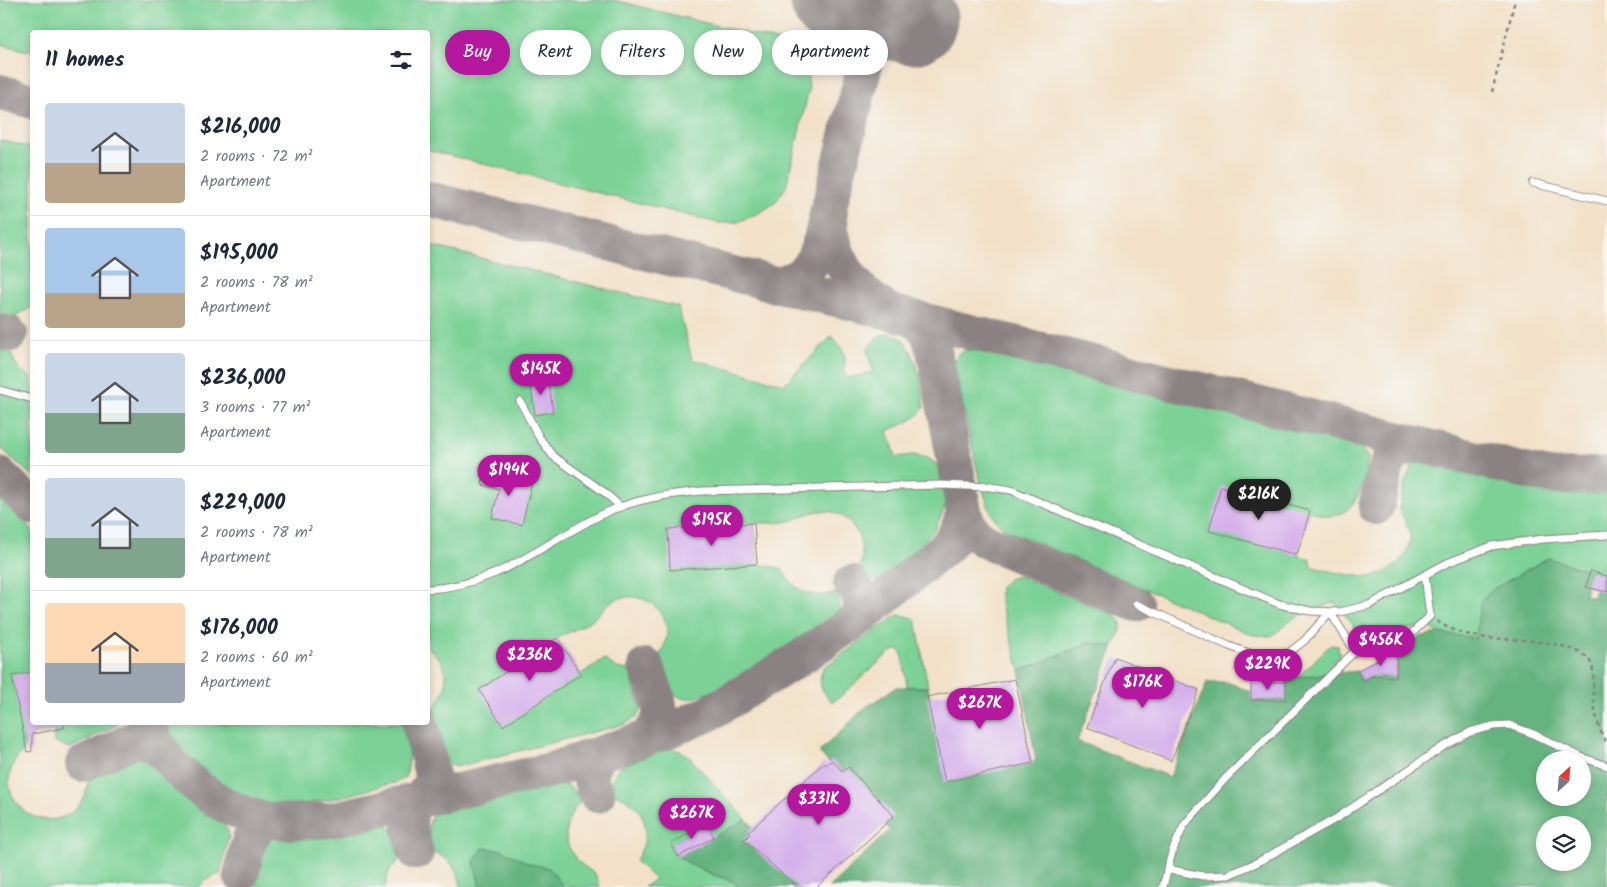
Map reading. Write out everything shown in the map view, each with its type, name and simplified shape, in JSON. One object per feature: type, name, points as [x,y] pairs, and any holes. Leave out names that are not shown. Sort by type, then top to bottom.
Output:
[{"type":"lane","points":[[1533,183],[1607,201]]},
{"type":"lane","points":[[0,390],[30,398]]},
{"type":"lane","points":[[520,401],[539,437],[553,456],[604,492],[621,507]]},
{"type":"lane","points":[[430,589],[472,582],[500,572],[605,513],[621,507],[668,494],[702,491],[941,485],[991,487],[1011,490],[1279,604],[1310,611],[1330,612],[1340,612],[1370,605],[1447,563],[1492,546],[1542,539],[1607,535]]},
{"type":"lane","points":[[1163,887],[1172,852],[1184,825],[1225,779],[1356,651],[1380,642],[1407,638],[1430,616],[1426,575]]},
{"type":"lane","points":[[1136,604],[1229,646],[1260,657],[1287,654],[1304,641],[1330,612]]},
{"type":"lane","points":[[1330,612],[1356,651]]},
{"type":"lane","points":[[1167,869],[1203,876],[1228,875],[1256,863],[1337,818],[1441,748],[1470,732],[1493,726],[1509,725],[1531,732],[1581,757],[1607,766]]},
{"type":"path","points":[[1492,92],[1514,0]]},
{"type":"path","points":[[1430,616],[1447,629],[1486,638],[1526,639],[1582,653],[1592,665],[1593,700],[1601,734],[1607,744]]},
{"type":"green space","points":[[0,0],[614,0],[734,30],[694,30],[694,75],[762,75],[762,37],[772,40],[772,75],[807,75],[809,89],[786,187],[775,203],[759,213],[738,222],[718,223],[430,151],[430,30],[30,30],[30,52],[0,44]]},
{"type":"green space","points":[[0,140],[30,148],[30,308],[13,318],[0,313]]},
{"type":"green space","points":[[430,245],[678,307],[692,359],[784,384],[832,336],[844,352],[845,366],[843,371],[848,378],[873,372],[867,350],[877,339],[890,333],[900,337],[906,344],[915,361],[924,408],[912,419],[888,431],[896,457],[913,455],[928,458],[935,463],[941,475],[946,505],[934,531],[881,580],[871,580],[859,571],[862,549],[859,539],[849,521],[841,515],[819,511],[786,522],[754,523],[757,564],[781,568],[792,583],[804,592],[818,595],[836,593],[840,602],[838,610],[827,621],[777,654],[712,691],[694,697],[682,698],[677,696],[670,686],[660,655],[667,635],[662,615],[651,603],[645,600],[630,597],[615,600],[590,621],[557,638],[581,674],[604,659],[617,668],[629,670],[641,709],[637,717],[625,724],[456,767],[444,758],[438,742],[433,708],[443,692],[446,676],[441,661],[430,650]]},
{"type":"green space","points":[[0,344],[9,346],[17,365],[30,377],[30,474],[0,447]]},
{"type":"green space","points":[[965,350],[1350,443],[1363,449],[1368,458],[1362,485],[1354,502],[1341,513],[1332,516],[1309,511],[1297,555],[1311,559],[1312,567],[1367,577],[1382,574],[1397,564],[1403,558],[1410,543],[1408,528],[1399,510],[1404,486],[1414,464],[1426,462],[1543,492],[1575,495],[1607,493],[1607,576],[1548,558],[1492,590],[1480,603],[1476,638],[1438,633],[1428,626],[1357,637],[1353,625],[1335,602],[1294,618],[1272,636],[1253,635],[1003,528],[994,518],[988,506],[977,469],[954,363],[958,354]]},
{"type":"green space","points":[[0,497],[12,507],[30,528],[30,725],[117,725],[70,748],[54,742],[54,730],[24,736],[24,749],[14,762],[9,778],[15,801],[29,814],[38,818],[57,819],[71,813],[77,807],[86,792],[88,783],[92,779],[129,759],[144,759],[185,799],[200,811],[222,823],[228,830],[229,835],[220,874],[211,877],[198,887],[0,887]]},
{"type":"green space","points":[[1548,558],[1590,571],[1585,595],[1593,597],[1595,589],[1607,586],[1607,887],[829,887],[890,830],[819,752],[865,708],[896,687],[928,687],[944,778],[1036,761],[1020,671],[1088,643],[1114,646],[1077,741],[1170,777],[1207,682],[1227,682],[1251,692],[1252,700],[1285,700],[1286,682],[1298,677],[1357,671],[1363,681],[1378,673],[1379,676],[1396,677],[1397,653],[1414,638],[1438,633],[1476,638],[1480,603],[1492,590]]},
{"type":"green space","points":[[1019,576],[1114,615],[1121,621],[1121,630],[1114,646],[1088,643],[1020,671],[1000,601],[1000,587],[1008,579]]},
{"type":"green space","points":[[897,615],[907,616],[916,620],[928,687],[907,687],[903,656],[898,649],[889,653],[832,702],[821,686],[823,668]]},
{"type":"green space","points":[[1330,645],[1338,646],[1340,655],[1325,673],[1298,677]]},
{"type":"green space","points":[[168,725],[402,725],[409,759],[404,779],[394,783],[321,801],[291,804],[267,803],[233,789],[196,765],[178,746]]},
{"type":"green space","points":[[667,749],[680,751],[687,756],[746,819],[714,837],[706,824],[671,844],[678,857],[709,873],[736,883],[737,887],[644,887],[655,879],[635,861],[644,841],[644,821],[634,805],[615,794],[612,779],[619,767]]},
{"type":"green space","points":[[562,783],[574,791],[580,803],[572,813],[568,823],[566,832],[567,842],[577,860],[595,873],[600,887],[564,887],[549,868],[530,864],[502,850],[474,861],[480,887],[461,887],[458,875],[452,865],[443,857],[432,852],[429,835],[430,823],[431,818],[439,810]]},
{"type":"green space","points":[[746,819],[809,887],[737,887],[736,883],[709,873],[678,857]]},
{"type":"green space","points":[[385,824],[392,829],[399,860],[389,871],[385,887],[258,887],[250,880],[265,844],[272,839],[331,835]]},
{"type":"green space","points":[[483,848],[502,850],[530,864],[549,868],[564,887],[480,887],[474,861]]},
{"type":"building","points":[[548,377],[553,412],[535,415],[530,379]]},
{"type":"building","points":[[485,470],[532,482],[522,525],[492,518],[499,489],[482,485]]},
{"type":"building","points":[[1221,486],[1310,511],[1297,555],[1209,531]]},
{"type":"building","points":[[754,523],[757,564],[670,570],[668,529]]},
{"type":"building","points":[[1590,571],[1607,576],[1607,592],[1586,587]]},
{"type":"building","points":[[557,638],[581,674],[503,726],[479,690]]},
{"type":"building","points":[[1379,652],[1397,653],[1396,677],[1372,676],[1363,681],[1357,671],[1379,659]]},
{"type":"building","points":[[1115,657],[1199,690],[1171,761],[1087,727]]},
{"type":"building","points":[[30,672],[30,725],[64,725],[64,728],[32,734],[32,751],[27,752],[12,676]]},
{"type":"building","points":[[1015,679],[1033,763],[945,782],[927,697]]},
{"type":"building","points":[[1251,682],[1286,682],[1286,700],[1251,700]]},
{"type":"building","points":[[832,760],[843,772],[848,767],[894,816],[817,887],[797,887],[744,840],[750,834],[748,832],[824,763],[826,765]]},
{"type":"building","points":[[706,824],[714,837],[678,857],[671,844]]},
{"type":"taxiway","points":[[774,285],[803,273],[810,265],[816,252],[864,68],[863,39],[857,24],[839,1]]},
{"type":"taxiway","points":[[0,92],[30,100]]},
{"type":"taxiway","points":[[430,199],[1529,472],[1555,477],[1607,474]]},
{"type":"taxiway","points":[[830,213],[831,228],[838,256],[853,281],[874,301],[886,309]]},
{"type":"taxiway","points":[[914,318],[927,331],[934,351],[964,511],[972,531],[990,543],[1136,604]]},
{"type":"taxiway","points":[[0,332],[10,334]]},
{"type":"taxiway","points":[[1376,507],[1385,472],[1391,459],[1400,451],[1419,445]]},
{"type":"taxiway","points":[[0,475],[30,504]]},
{"type":"taxiway","points":[[147,725],[154,739],[166,756],[196,786],[213,798],[250,816],[284,822],[330,820],[551,770],[667,731],[708,714],[797,660],[864,615],[948,545],[958,529],[964,511]]},
{"type":"taxiway","points":[[851,583],[860,600],[861,608],[858,619]]},
{"type":"taxiway","points":[[645,738],[657,725],[660,714],[656,692],[646,666]]},
{"type":"taxiway","points":[[419,800],[428,789],[432,775],[421,725]]},
{"type":"taxiway","points":[[83,764],[133,740],[140,740],[160,748]]},
{"type":"taxiway","points":[[597,795],[590,778],[590,773],[593,764],[601,754]]},
{"type":"taxiway","points":[[416,801],[409,820],[416,852]]},
{"type":"taxiway","points":[[241,875],[251,837],[268,820]]},
{"type":"runway","points":[[836,0],[912,19]]}]
